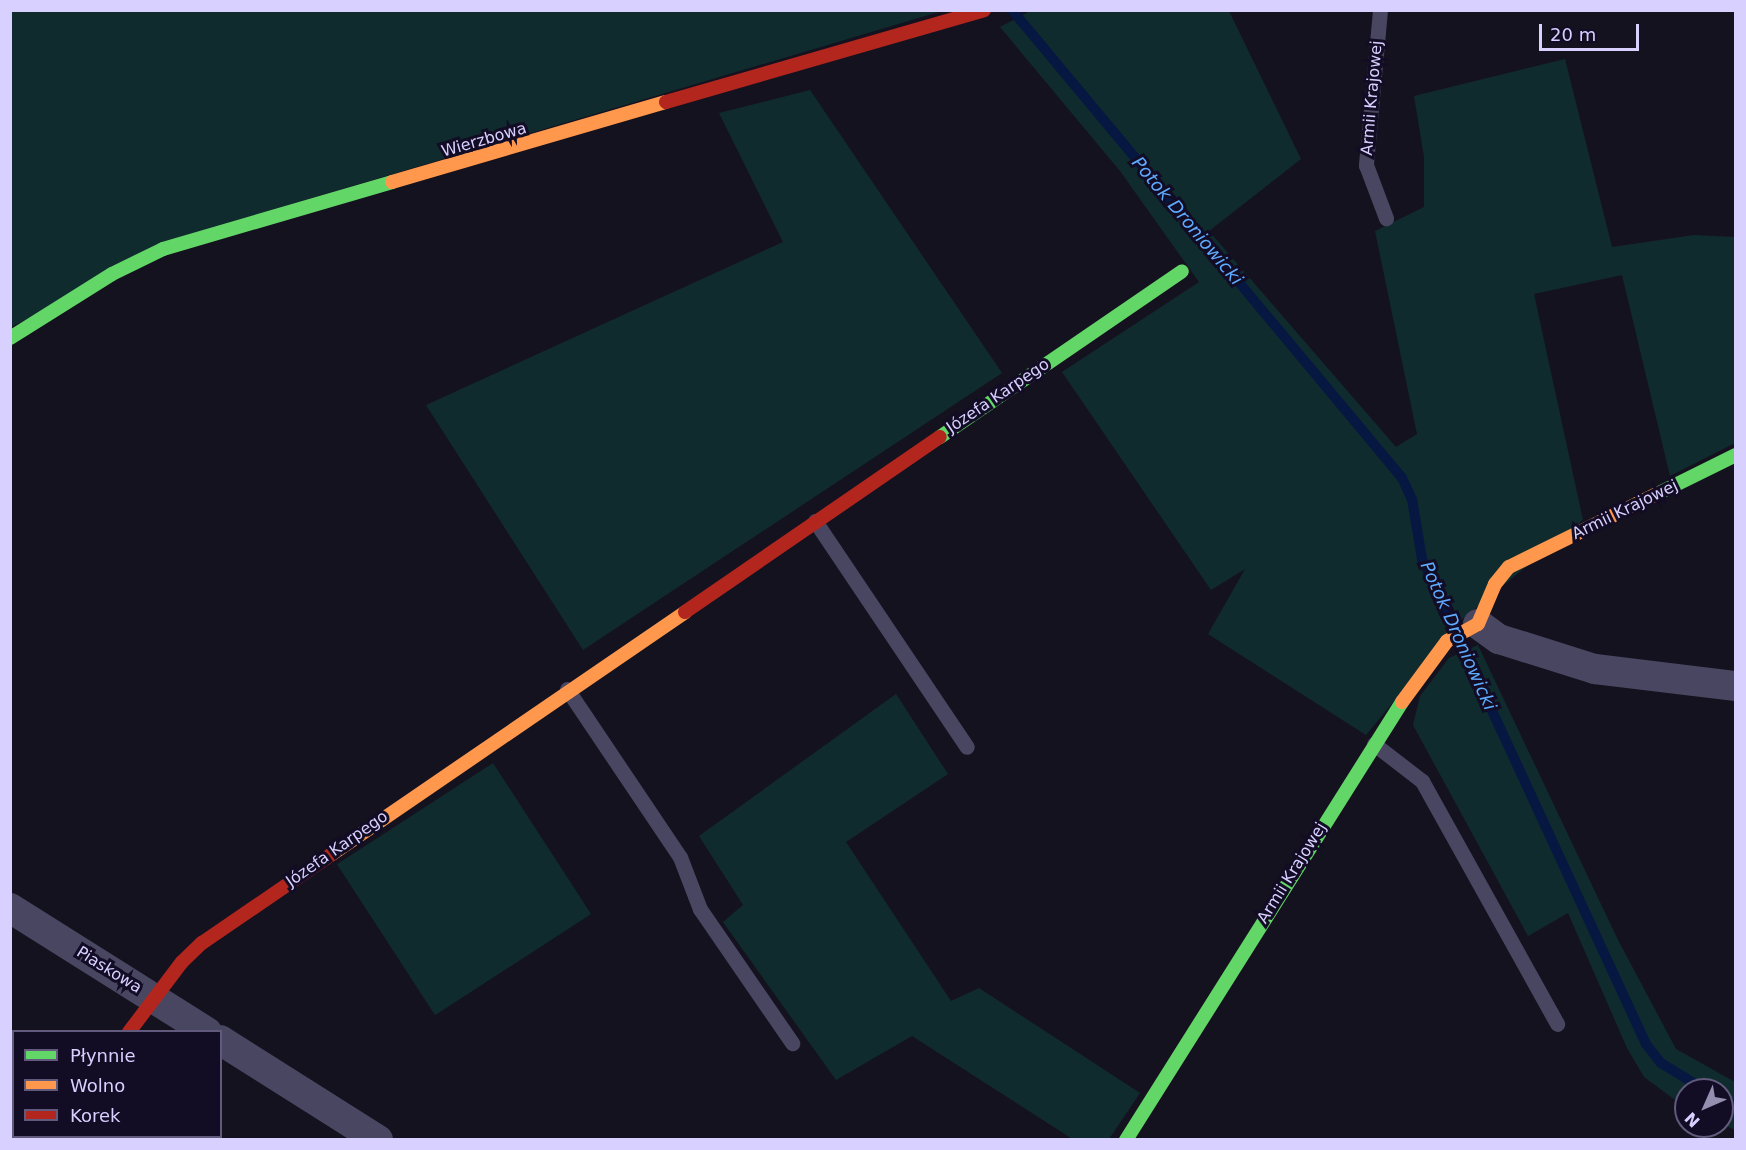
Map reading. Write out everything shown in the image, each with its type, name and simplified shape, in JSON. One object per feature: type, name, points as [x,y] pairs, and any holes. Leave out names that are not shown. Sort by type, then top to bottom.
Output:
[{"type":"street","name":"Wierzbowa","points":[[10,338],[112,274],[163,249],[984,10]]},
{"type":"street","name":"Józefa Karpego","points":[[130,1030],[153,998],[202,943],[567,689],[1182,271]]},
{"type":"street","name":"Armii Krajowej","points":[[1126,1140],[1374,744],[1447,641],[1471,628],[1495,584],[1509,567],[1736,456]]},
{"type":"street","points":[[1471,628],[1498,639],[1595,669],[1736,686]]},
{"type":"street","name":"Piaskowa","points":[[10,908],[204,1030]]},
{"type":"street","points":[[222,1041],[378,1140]]},
{"type":"lane","name":"Armii Krajowej","points":[[1380,10],[1366,165],[1386,218]]},
{"type":"lane","points":[[815,520],[967,747]]},
{"type":"lane","points":[[567,689],[680,856],[700,909],[792,1043]]},
{"type":"lane","points":[[1374,744],[1422,782],[1557,1024]]},
{"type":"green space","points":[[10,11],[942,11],[207,229],[11,327]]},
{"type":"green space","points":[[1030,11],[1229,11],[1301,159],[1209,231],[1396,447],[1417,434],[1375,231],[1424,207],[1424,157],[1414,96],[1565,59],[1612,247],[1694,235],[1735,237],[1735,443],[1670,476],[1622,275],[1534,294],[1583,520],[1460,621],[1366,735],[1208,634],[1245,569],[1211,590],[1062,372],[1199,282],[1120,171],[1000,27]]},
{"type":"green space","points":[[810,90],[1002,373],[583,650],[426,405],[783,242],[719,113]]},
{"type":"green space","points":[[1478,645],[1618,940],[1676,1049],[1728,1078],[1674,1078],[1674,1099],[1644,1077],[1627,1048],[1568,913],[1528,936],[1413,725],[1420,696],[1449,658]]},
{"type":"green space","points":[[896,694],[948,774],[846,842],[951,1001],[979,988],[1140,1093],[1109,1139],[1074,1140],[912,1036],[836,1080],[723,922],[743,905],[699,836]]},
{"type":"green space","points":[[493,763],[591,914],[435,1015],[337,864]]},
{"type":"green space","points":[[1734,1081],[1735,1082],[1734,1130]]},
{"type":"waterway","name":"Potok Droniowicki","points":[[1012,10],[1402,478],[1412,499],[1422,559],[1646,1044],[1661,1063],[1685,1078]]},
{"type":"traffic: fast","points":[[10,338],[112,274],[163,249],[392,182]]},
{"type":"traffic: fast","points":[[940,437],[1182,271]]},
{"type":"traffic: fast","points":[[1659,493],[1736,455]]},
{"type":"traffic: fast","points":[[1126,1140],[1402,702]]},
{"type":"traffic: slow","points":[[392,182],[666,102]]},
{"type":"traffic: slow","points":[[1402,702],[1447,641],[1478,624],[1495,584],[1509,567],[1659,493]]},
{"type":"traffic: slow","points":[[332,854],[685,612]]},
{"type":"traffic: jam","points":[[666,102],[984,10]]},
{"type":"traffic: jam","points":[[685,612],[940,437]]},
{"type":"traffic: jam","points":[[131,1030],[182,962],[202,943],[332,854]]}]
